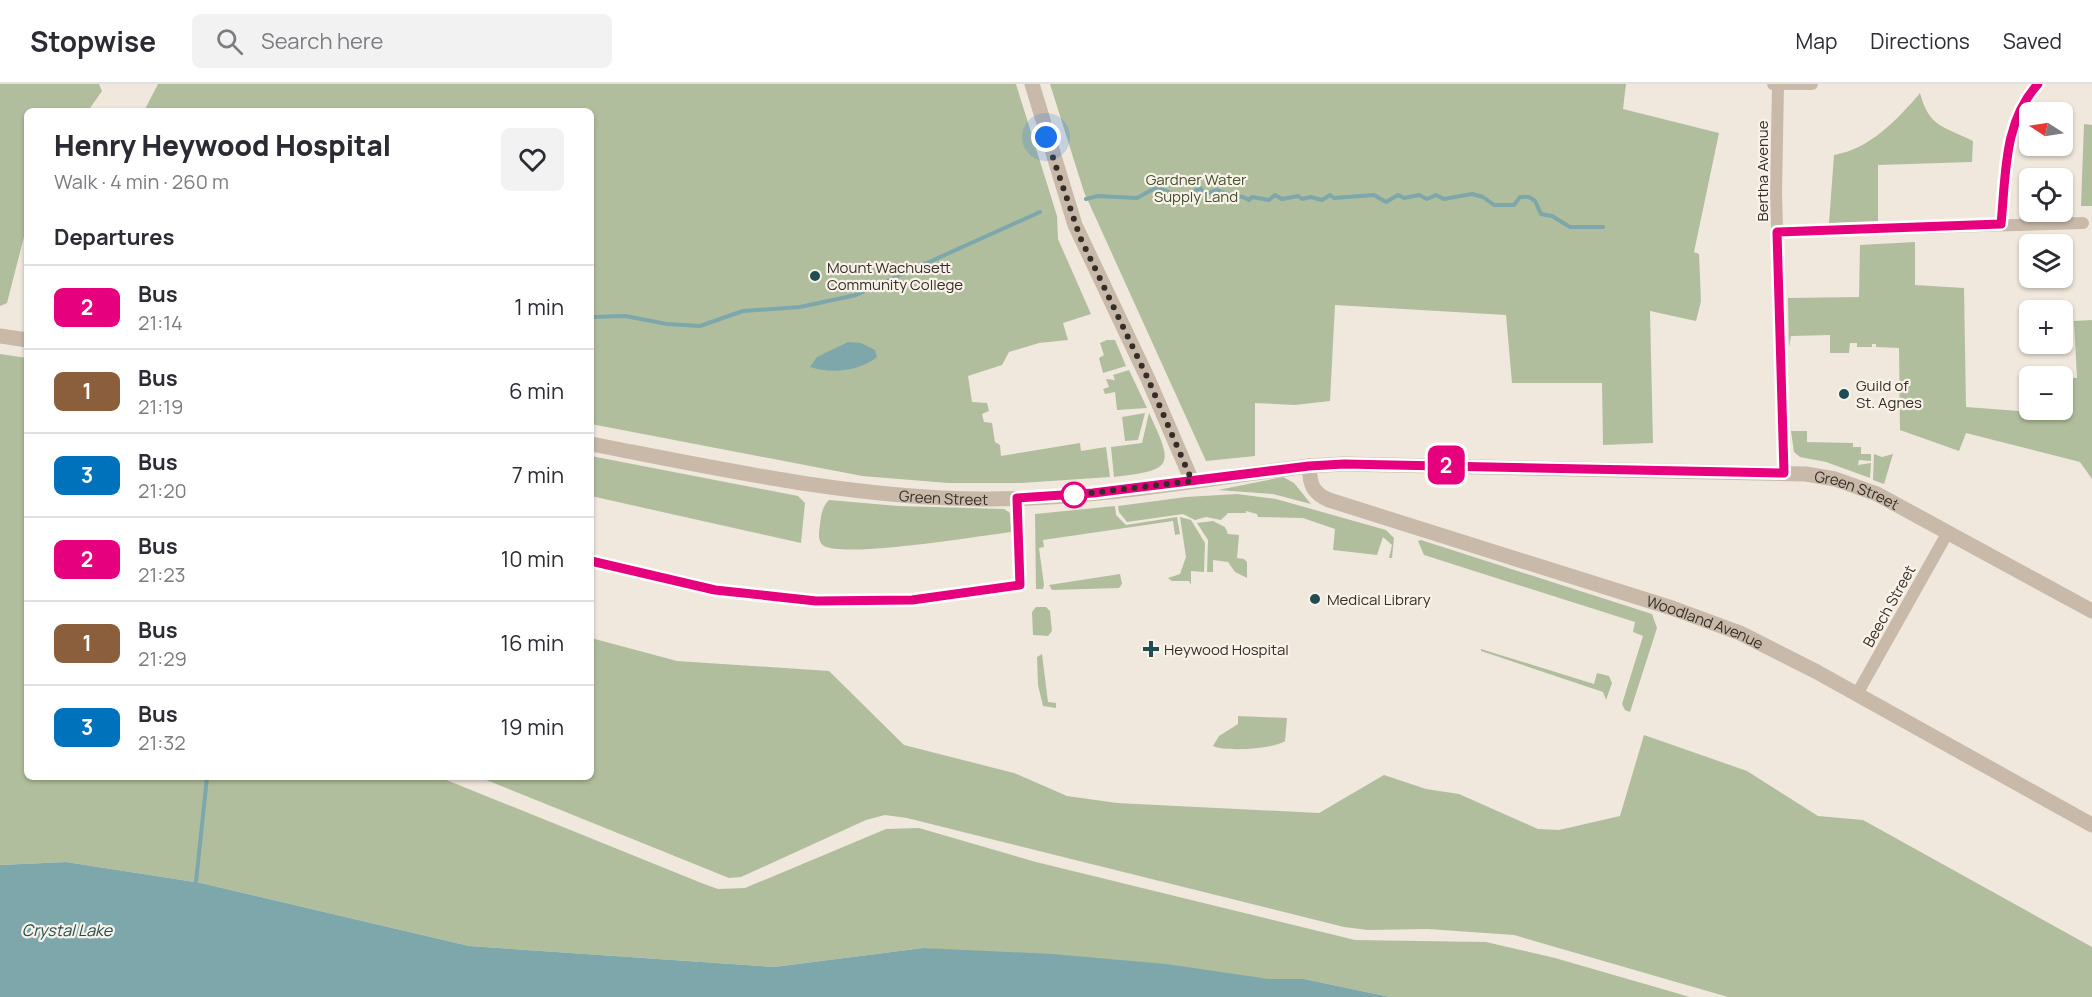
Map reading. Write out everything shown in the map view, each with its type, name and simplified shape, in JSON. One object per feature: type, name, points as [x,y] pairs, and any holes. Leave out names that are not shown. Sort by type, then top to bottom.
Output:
[{"type":"street","points":[[1032,84],[1077,231],[1148,379],[1192,481]]},
{"type":"street","points":[[1776,85],[1812,84]]},
{"type":"street","points":[[2001,224],[2009,144],[2017,118],[2028,95],[2038,84]]},
{"type":"street","name":"Bertha Avenue","points":[[1776,85],[1777,232],[1784,473]]},
{"type":"street","points":[[1777,232],[2083,223]]},
{"type":"street","points":[[0,336],[24,340]]},
{"type":"street","name":"Green Street","points":[[594,445],[783,480],[915,496],[985,499],[1072,495],[1309,466],[1390,464],[1784,473],[1820,476],[1864,488],[2092,611]]},
{"type":"street","name":"Woodland Avenue","points":[[1309,466],[1313,489],[1318,496],[1707,620],[1755,640],[2092,825]]},
{"type":"street","name":"Beech Street","points":[[1857,694],[1948,532]]},
{"type":"green space","points":[[0,84],[99,84],[102,91],[90,108],[24,108],[24,237],[7,303],[0,306]]},
{"type":"green space","name":"Mount Wachusett Community College","points":[[158,84],[1016,84],[1057,216],[1058,239],[1091,314],[1063,323],[1068,340],[1039,343],[1009,352],[1002,365],[968,376],[972,402],[987,403],[989,411],[982,414],[984,422],[992,423],[995,442],[1000,445],[1001,456],[1080,443],[1081,451],[1106,447],[1110,477],[1021,483],[948,483],[862,476],[594,425],[594,108],[146,108]]},
{"type":"green space","name":"Gardner Water Supply Land","points":[[1050,84],[1626,84],[1623,109],[1719,133],[1694,252],[1699,254],[1701,301],[1696,321],[1650,311],[1653,443],[1603,445],[1602,383],[1512,383],[1506,315],[1335,305],[1330,401],[1295,405],[1255,403],[1255,456],[1206,461],[1084,192]]},
{"type":"green space","points":[[1920,93],[1933,119],[1945,128],[1973,141],[1972,162],[1878,165],[1878,221],[1829,223],[1834,155],[1847,152],[1871,140],[1893,122]]},
{"type":"green space","points":[[2084,124],[2092,125],[2092,206],[2081,206]]},
{"type":"green space","points":[[1915,242],[1915,285],[1964,288],[1966,407],[2019,411],[2019,420],[2073,420],[2073,378],[2077,378],[2074,321],[2092,320],[2092,479],[2080,462],[1966,433],[1959,451],[1900,430],[1899,348],[1876,347],[1876,344],[1872,344],[1872,347],[1857,347],[1857,343],[1850,343],[1849,353],[1830,353],[1830,335],[1791,336],[1789,347],[1788,298],[1859,297],[1860,245]]},
{"type":"green space","points":[[1115,340],[1126,366],[1103,373],[1099,358],[1104,355],[1100,343]]},
{"type":"green space","points":[[0,354],[24,358],[24,780],[446,780],[718,889],[745,888],[886,829],[919,828],[1036,862],[1355,940],[1486,942],[1555,958],[1690,997],[1390,997],[1304,979],[1269,979],[923,948],[774,967],[469,946],[201,883],[66,862],[0,865]]},
{"type":"green space","points":[[1129,370],[1147,408],[1117,410],[1115,392],[1105,394],[1103,389],[1109,387],[1106,379],[1115,380],[1113,375]]},
{"type":"green space","points":[[1145,413],[1138,440],[1125,441],[1122,417]]},
{"type":"green space","points":[[1149,413],[1163,444],[1165,455],[1163,462],[1158,468],[1148,472],[1114,477],[1111,447],[1142,443]]},
{"type":"green space","points":[[1791,431],[1807,431],[1807,442],[1853,443],[1853,447],[1861,447],[1861,454],[1871,454],[1871,461],[1859,460],[1858,465],[1871,463],[1870,478],[1826,462],[1800,457],[1794,452]]},
{"type":"green space","points":[[1874,454],[1882,457],[1893,454],[1884,484],[1873,480]]},
{"type":"green space","points":[[594,457],[798,496],[805,503],[801,543],[594,497]]},
{"type":"green space","points":[[1283,477],[1294,483],[1311,504],[1273,494],[1218,490]]},
{"type":"green space","points":[[1237,494],[1276,499],[1386,530],[1394,538],[1392,558],[1389,558],[1392,545],[1383,537],[1377,555],[1333,550],[1335,529],[1303,518],[1258,517],[1257,514],[1246,511],[1246,513],[1228,513],[1221,520],[1206,517],[1195,520],[1183,514],[1127,522],[1119,512],[1118,506],[1186,497]]},
{"type":"green space","points":[[829,500],[898,506],[1004,509],[1010,513],[1011,532],[885,548],[837,549],[824,546],[819,539],[821,515]]},
{"type":"green space","points":[[1115,506],[1116,515],[1126,525],[1177,517],[1180,534],[1175,535],[1173,521],[1043,540],[1044,547],[1039,548],[1044,585],[1043,589],[1036,589],[1035,514]]},
{"type":"green space","points":[[1180,517],[1191,520],[1205,543],[1204,572],[1191,571],[1191,585],[1189,581],[1172,581],[1168,578],[1180,574],[1186,557]]},
{"type":"green space","points":[[1213,521],[1225,527],[1228,534],[1239,535],[1237,558],[1247,562],[1247,578],[1235,572],[1228,562],[1213,560],[1213,572],[1207,572],[1208,540],[1197,523]]},
{"type":"green space","points":[[1421,540],[1652,614],[1657,628],[1630,712],[1625,710],[1622,704],[1643,636],[1633,632],[1635,622],[1424,555],[1418,541]]},
{"type":"green space","points":[[1120,574],[1122,584],[1119,588],[1052,590],[1049,585]]},
{"type":"green space","points":[[1036,607],[1046,607],[1050,611],[1052,631],[1048,636],[1033,635],[1032,612]]},
{"type":"green space","points":[[594,639],[677,661],[829,671],[904,745],[1014,773],[1067,796],[1117,803],[1319,813],[1384,775],[1426,789],[1459,794],[1538,829],[1559,830],[1620,816],[1644,735],[1747,771],[1818,816],[1863,820],[2092,947],[2092,997],[1728,997],[1514,935],[1428,929],[1368,930],[1344,927],[907,818],[885,815],[866,820],[741,877],[729,878],[486,780],[594,780]]},
{"type":"green space","points":[[1481,649],[1594,684],[1597,673],[1609,676],[1612,683],[1606,700],[1603,692],[1481,651]]},
{"type":"green space","points":[[1042,654],[1048,702],[1056,703],[1056,708],[1043,706],[1038,685],[1037,657]]},
{"type":"green space","points":[[1238,716],[1287,718],[1285,741],[1271,746],[1249,749],[1213,746],[1219,736],[1238,724]]},
{"type":"water","points":[[848,342],[861,343],[875,350],[877,357],[870,362],[845,370],[810,367],[817,357]]},
{"type":"water","name":"Crystal Lake","points":[[66,862],[201,883],[469,946],[774,967],[923,948],[1052,954],[1166,964],[1269,979],[1304,979],[1390,997],[0,997],[0,865]]},
{"type":"waterway","points":[[1086,199],[1098,196],[1137,198],[1157,187],[1183,198],[1200,188],[1205,194],[1217,190],[1249,200],[1252,197],[1269,200],[1275,195],[1282,199],[1298,196],[1302,199],[1311,197],[1322,200],[1330,195],[1334,198],[1374,195],[1386,202],[1398,195],[1404,198],[1419,195],[1427,199],[1436,195],[1444,199],[1472,194],[1483,197],[1494,205],[1514,205],[1520,197],[1529,197],[1535,201],[1541,214],[1552,216],[1570,227],[1603,227]]},
{"type":"waterway","points":[[594,317],[625,316],[667,324],[700,326],[743,311],[800,307],[856,295],[1040,212]]},
{"type":"waterway","points":[[196,882],[207,780]]},
{"type":"bus line","name":"2","points":[[594,562],[715,590],[816,601],[912,600],[1020,585],[1017,498],[1114,491],[1309,466],[1344,464],[1784,473],[1777,232],[1917,229],[2001,224],[2009,144],[2022,106],[2038,84]]},
{"type":"place","name":"Mount Wachusett Community College","points":[[815,276]]},
{"type":"place","name":"Guild of St. Agnes","points":[[1844,394]]},
{"type":"place","name":"Medical Library","points":[[1315,599]]},
{"type":"place","name":"Heywood Hospital","points":[[1151,649]]},
{"type":"route","points":[[1046,137],[1080,237],[1148,379],[1192,481],[1072,495],[1074,495]]}]
